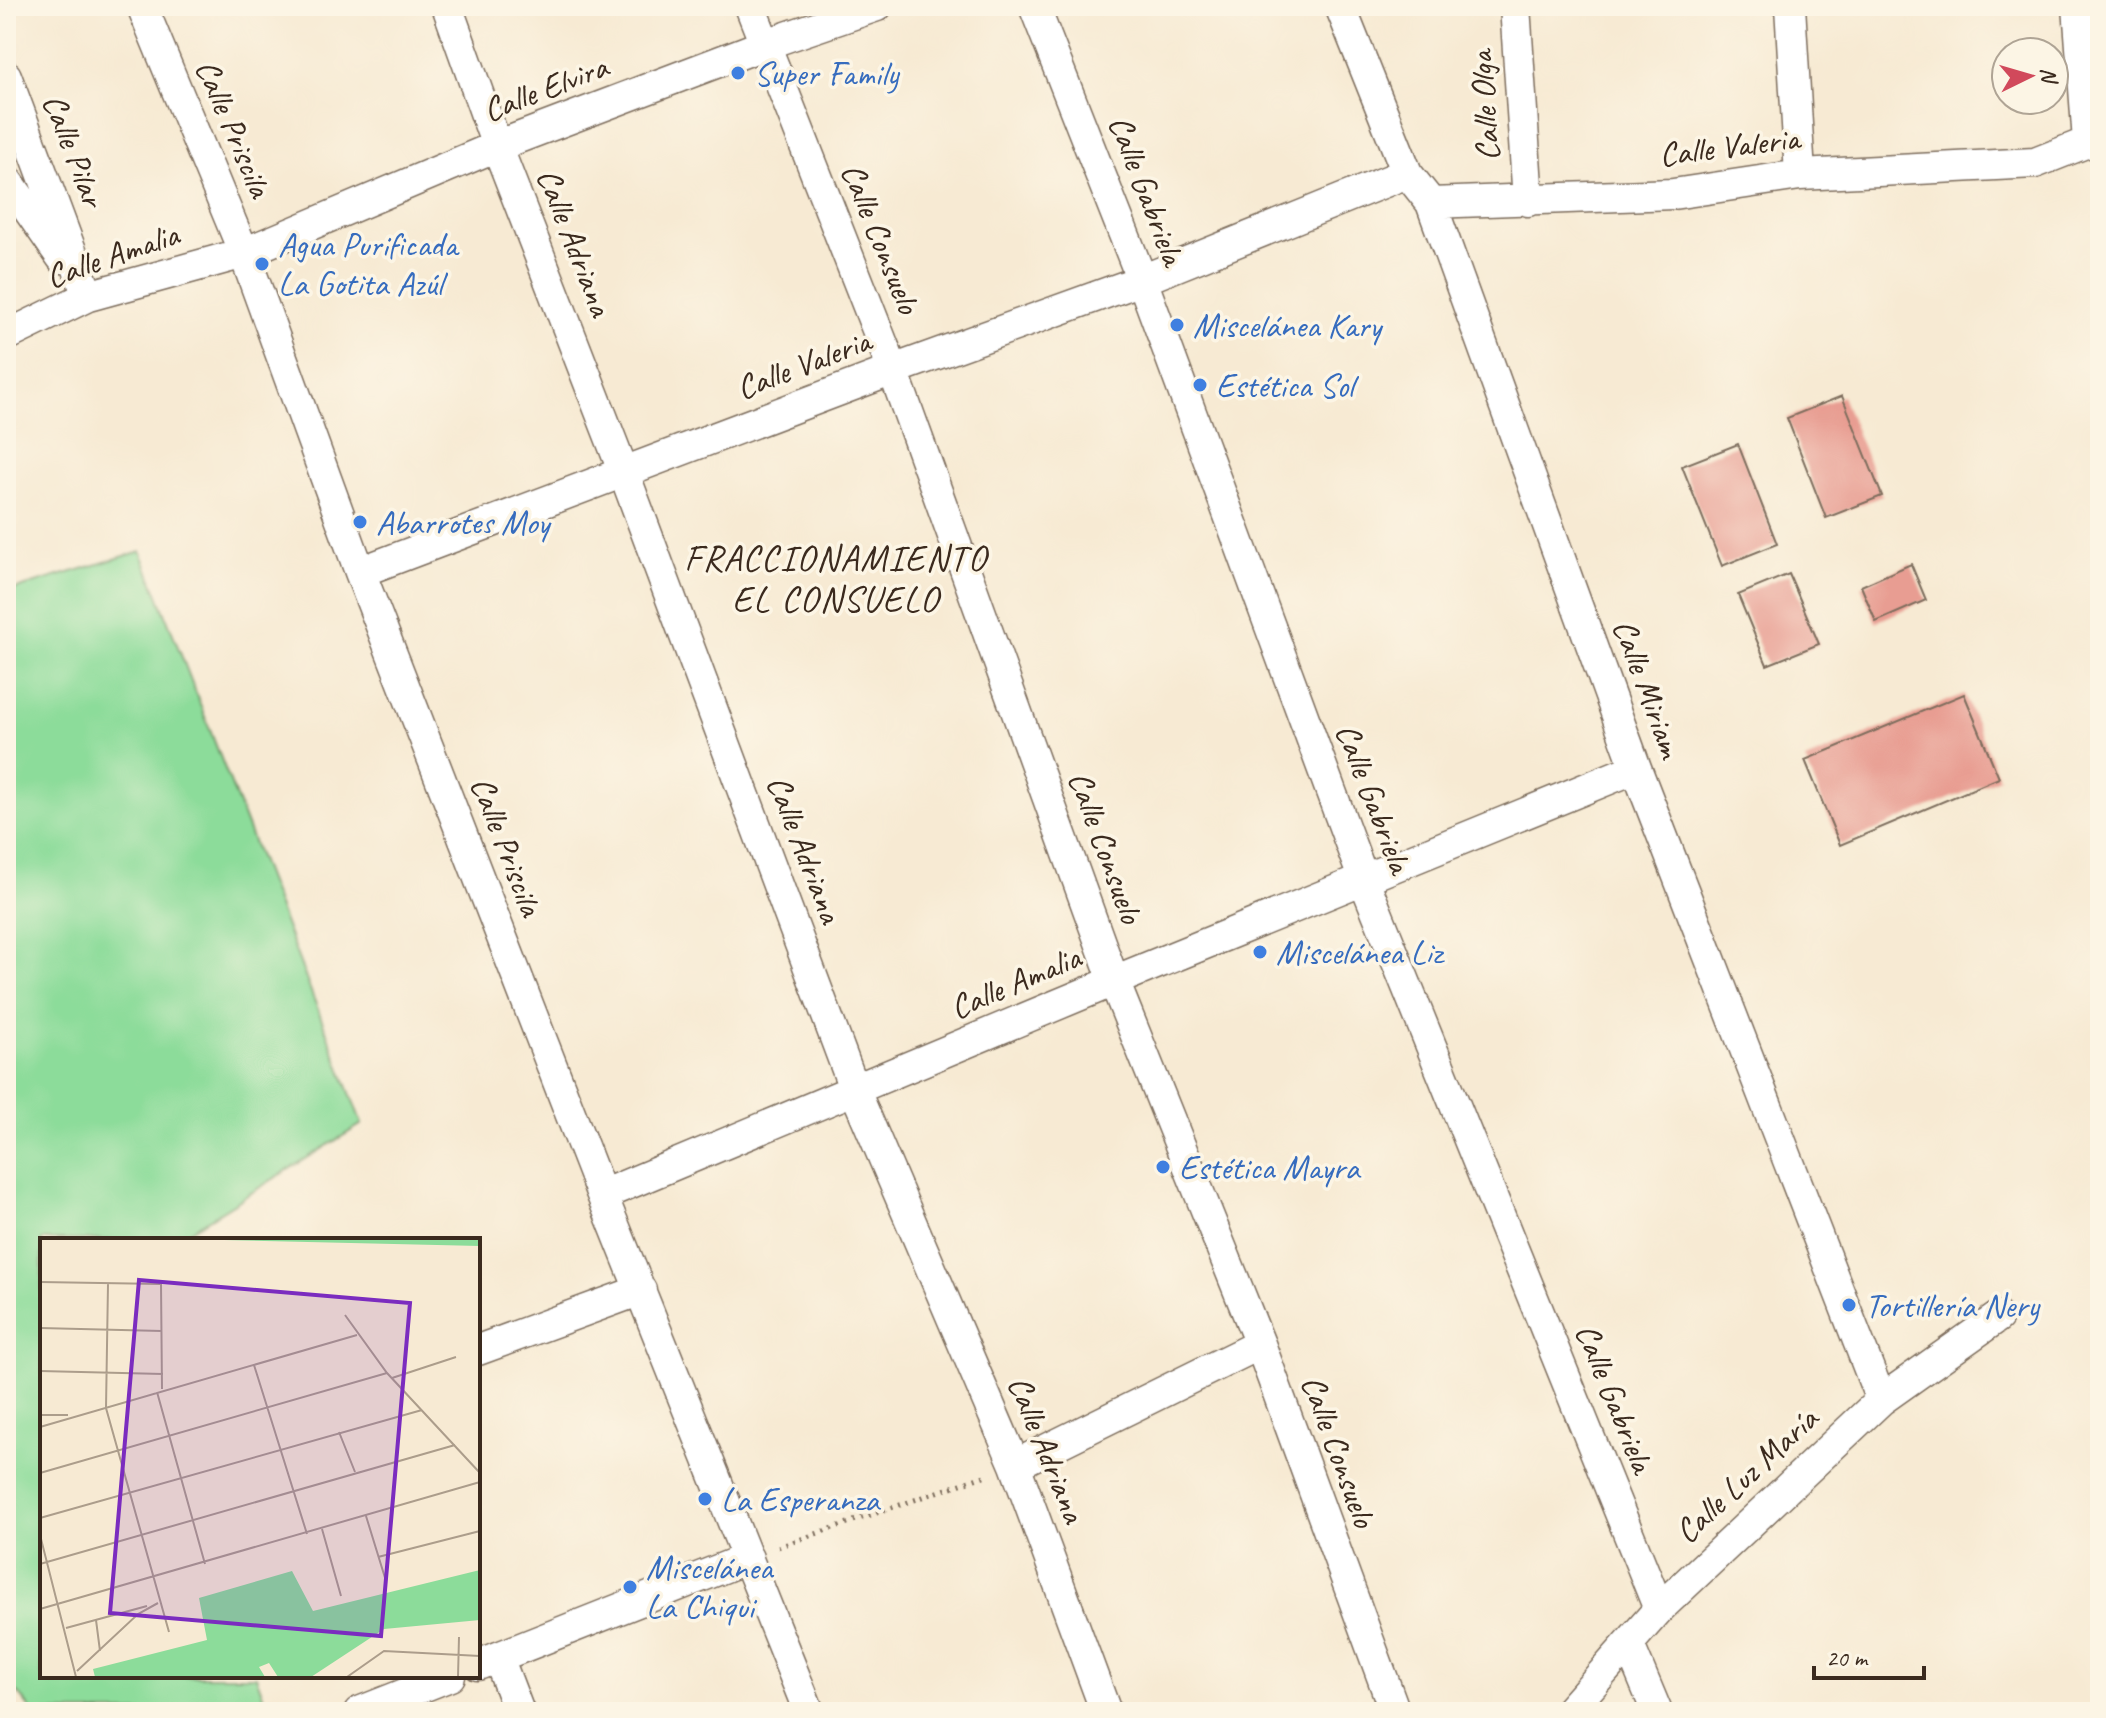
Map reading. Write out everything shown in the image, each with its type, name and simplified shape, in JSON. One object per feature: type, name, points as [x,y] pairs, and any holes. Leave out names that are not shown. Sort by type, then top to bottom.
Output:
[{"type":"street","name":"Calle Priscila","points":[[142,6],[244,253],[360,572],[602,1195],[809,1712]]},
{"type":"street","name":"Calle Adriana","points":[[447,6],[497,146],[624,473],[855,1091],[1015,1465],[1106,1712]]},
{"type":"street","name":"Calle Consuelo","points":[[750,6],[893,370],[1114,981],[1260,1344],[1395,1712]]},
{"type":"street","name":"Calle Elvira","points":[[244,253],[497,146],[763,45],[877,6]]},
{"type":"street","name":"Calle Gabriela","points":[[1034,6],[1142,280],[1363,878],[1659,1609]]},
{"type":"street","name":"Calle Miriam","points":[[1340,6],[1407,173],[1431,203],[1636,768],[1881,1400]]},
{"type":"street","name":"Calle Olga","points":[[1515,6],[1528,201]]},
{"type":"street","points":[[1790,6],[1800,175]]},
{"type":"street","name":"Calle Valeria","points":[[1431,203],[1673,194],[1800,175],[2035,163],[2088,142],[2078,6]]},
{"type":"street","name":"Calle Pilar","points":[[6,76],[88,296]]},
{"type":"street","name":"Calle Valeria","points":[[360,572],[893,370],[1142,280],[1407,173]]},
{"type":"street","points":[[6,178],[88,296]]},
{"type":"street","name":"Calle Amalia","points":[[6,336],[88,296],[244,253]]},
{"type":"street","name":"Calle Amalia","points":[[602,1195],[1363,878],[1636,768]]},
{"type":"street","points":[[480,1349],[641,1290]]},
{"type":"street","name":"Calle Luz María","points":[[1568,1712],[1659,1609],[1881,1400],[1998,1317]]},
{"type":"street","points":[[1015,1465],[1260,1344]]},
{"type":"street","points":[[519,1712],[488,1661],[748,1558]]},
{"type":"street","points":[[1629,1645],[1657,1712]]},
{"type":"street","points":[[359,1712],[445,1678]]},
{"type":"path","points":[[748,1558],[1015,1465]]},
{"type":"green space","points":[[141,551],[362,1124],[178,1238],[40,1238],[40,1678],[257,1678],[269,1712],[33,1712],[6,1678],[6,592]]},
{"type":"building","points":[[1842,396],[1882,496],[1826,518],[1787,418]]},
{"type":"building","points":[[1738,444],[1777,544],[1722,566],[1682,466]]},
{"type":"building","points":[[1911,564],[1926,600],[1876,622],[1861,586]]},
{"type":"building","points":[[1789,574],[1819,644],[1767,665],[1738,595]]},
{"type":"building","points":[[1964,694],[1999,778],[1840,845],[1805,760]]},
{"type":"place","name":"Super Family","points":[[738,73]]},
{"type":"place","name":"Agua Purificada La Gotita Azúl","points":[[262,264]]},
{"type":"place","name":"Miscelánea Kary","points":[[1177,325]]},
{"type":"place","name":"Estética Sol","points":[[1200,385]]},
{"type":"place","name":"Abarrotes Moy","points":[[360,522]]},
{"type":"place","name":"Miscelánea Liz","points":[[1260,952]]},
{"type":"place","name":"Estética Mayra","points":[[1163,1167]]},
{"type":"place","name":"Tortillería Nery","points":[[1849,1305]]},
{"type":"place","name":"La Esperanza","points":[[705,1499]]},
{"type":"place","name":"Miscelánea La Chiqui","points":[[630,1587]]},
{"type":"district","name":"FRACCIONAMIENTO EL CONSUELO","points":[[836,578]]}]
